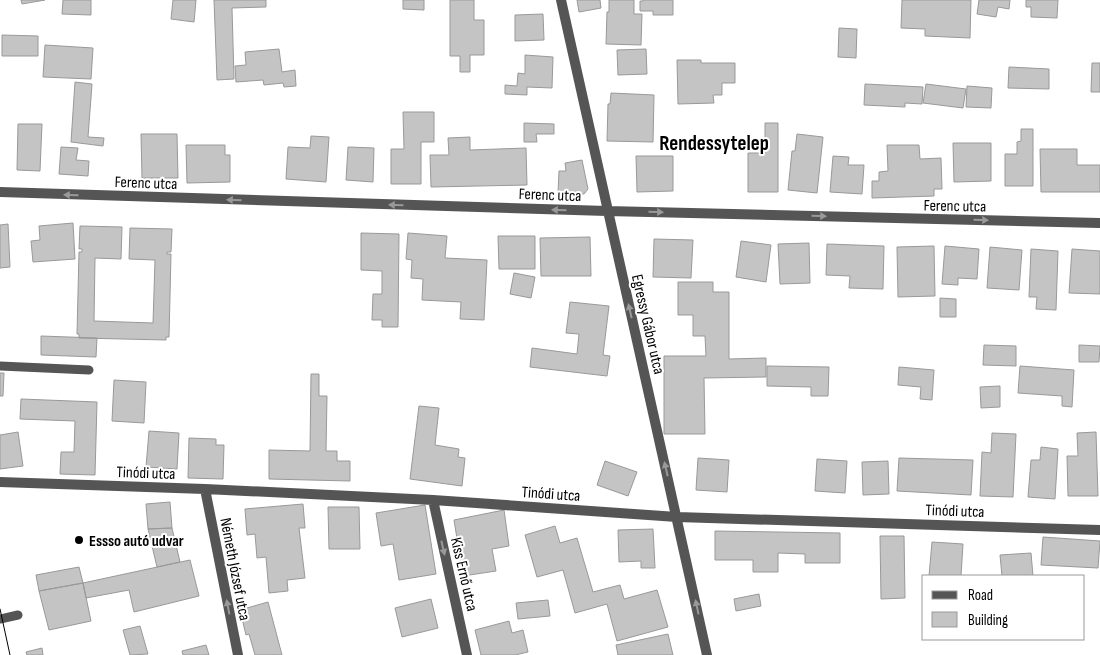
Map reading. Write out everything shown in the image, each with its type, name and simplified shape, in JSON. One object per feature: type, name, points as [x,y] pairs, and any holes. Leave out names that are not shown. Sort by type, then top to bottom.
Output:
[{"type":"street","name":"Egressy Gábor utca","points":[[561,0],[707,655]]},
{"type":"street","name":"Ferenc utca","points":[[0,192],[607,211],[1100,223]]},
{"type":"street","name":"Tinódi utca","points":[[0,482],[205,489],[433,500],[677,517],[1100,530]]},
{"type":"street","name":"Németh József utca","points":[[205,489],[238,655]]},
{"type":"street","name":"Kiss Ernő utca","points":[[433,500],[467,655]]},
{"type":"lane","points":[[0,366],[89,370]]},
{"type":"lane","points":[[0,619],[18,615]]},
{"type":"building","points":[[21,0],[45,0],[22,4]]},
{"type":"building","points":[[63,0],[91,0],[91,15],[62,14]]},
{"type":"building","points":[[173,0],[196,0],[194,22],[171,19]]},
{"type":"building","points":[[214,0],[266,0],[266,7],[232,8],[234,79],[217,80]]},
{"type":"building","points":[[403,0],[424,0],[424,10],[403,9]]},
{"type":"building","points":[[450,0],[474,0],[474,20],[484,20],[484,55],[470,55],[470,72],[460,72],[460,56],[450,56]]},
{"type":"building","points":[[577,0],[600,0],[601,8],[579,12]]},
{"type":"building","points":[[609,0],[634,0],[634,14],[642,14],[641,45],[606,44]]},
{"type":"building","points":[[673,0],[673,15],[653,15],[653,11],[640,11],[640,1]]},
{"type":"building","points":[[902,0],[971,0],[970,38],[925,36],[925,29],[901,28]]},
{"type":"building","points":[[979,0],[1010,0],[1009,9],[998,7],[996,17],[977,14]]},
{"type":"building","points":[[1026,0],[1058,0],[1057,18],[1031,17],[1031,7],[1026,7]]},
{"type":"building","points":[[543,14],[544,40],[515,41],[515,15]]},
{"type":"building","points":[[839,28],[857,29],[856,58],[838,57]]},
{"type":"building","points":[[2,35],[38,36],[38,56],[2,56]]},
{"type":"building","points":[[45,45],[93,48],[91,79],[43,77]]},
{"type":"building","points":[[279,49],[282,72],[295,70],[296,86],[284,87],[283,83],[264,85],[263,80],[236,82],[235,66],[246,65],[245,52]]},
{"type":"building","points":[[646,49],[647,74],[618,75],[617,50]]},
{"type":"building","points":[[525,55],[553,57],[552,88],[527,87],[527,95],[505,94],[505,85],[517,86],[518,73],[525,74]]},
{"type":"building","points":[[677,60],[701,60],[701,63],[735,63],[735,83],[722,83],[722,95],[713,95],[714,103],[678,104]]},
{"type":"building","points":[[1092,63],[1100,63],[1100,92],[1091,92]]},
{"type":"building","points":[[1009,67],[1049,69],[1049,89],[1008,88]]},
{"type":"building","points":[[75,82],[92,84],[88,137],[104,138],[103,146],[71,142]]},
{"type":"building","points":[[865,84],[923,87],[922,104],[905,103],[905,107],[864,105]]},
{"type":"building","points":[[926,84],[966,89],[963,108],[923,103]]},
{"type":"building","points":[[967,86],[992,88],[991,108],[966,107]]},
{"type":"building","points":[[611,93],[654,95],[653,142],[607,141],[608,104],[610,104]]},
{"type":"building","points":[[403,112],[434,112],[434,142],[421,142],[421,184],[391,184],[391,149],[404,149]]},
{"type":"building","points":[[524,123],[554,124],[554,134],[536,134],[537,142],[524,142]]},
{"type":"building","points":[[765,123],[778,123],[778,192],[748,192],[748,153],[765,153]]},
{"type":"building","points":[[18,124],[42,124],[40,171],[17,170]]},
{"type":"building","points":[[1021,129],[1033,129],[1033,186],[1005,186],[1005,154],[1017,154],[1017,142],[1021,141]]},
{"type":"building","points":[[141,134],[177,134],[178,178],[142,178]]},
{"type":"building","points":[[797,134],[823,137],[817,193],[788,190],[792,151],[795,151]]},
{"type":"building","points":[[311,136],[329,137],[326,182],[286,179],[288,147],[310,148]]},
{"type":"building","points":[[470,137],[470,150],[526,148],[527,185],[431,187],[430,155],[449,155],[448,138]]},
{"type":"building","points":[[953,143],[991,143],[991,181],[954,182]]},
{"type":"building","points":[[186,145],[225,145],[225,155],[230,155],[230,182],[187,183]]},
{"type":"building","points":[[887,145],[919,145],[920,159],[941,158],[942,189],[934,189],[934,196],[872,198],[872,181],[879,181],[879,172],[888,171]]},
{"type":"building","points":[[61,147],[78,148],[76,160],[89,161],[88,176],[59,174]]},
{"type":"building","points":[[348,147],[374,148],[373,182],[346,180]]},
{"type":"building","points":[[1040,149],[1077,149],[1077,165],[1100,165],[1100,192],[1041,192]]},
{"type":"building","points":[[636,156],[673,156],[673,191],[637,192]]},
{"type":"building","points":[[833,156],[849,157],[848,165],[864,165],[862,194],[830,192]]},
{"type":"building","points":[[582,160],[588,189],[584,194],[558,193],[559,171],[566,171],[565,163]]},
{"type":"building","points":[[73,223],[75,259],[33,262],[31,241],[40,240],[39,226]]},
{"type":"building","points":[[8,224],[10,267],[0,268],[0,225]]},
{"type":"building","points":[[80,226],[122,227],[121,259],[95,258],[94,321],[153,323],[155,260],[129,259],[130,228],[172,229],[171,252],[167,252],[167,254],[171,254],[169,337],[166,337],[166,340],[79,338],[79,334],[77,334],[79,252],[82,252],[82,249],[79,249]]},
{"type":"building","points":[[361,233],[399,234],[398,327],[382,327],[382,320],[372,320],[373,294],[382,294],[382,271],[361,270]]},
{"type":"building","points":[[408,233],[447,236],[445,258],[487,260],[484,320],[460,319],[461,302],[422,300],[423,279],[411,278],[412,260],[406,259]]},
{"type":"building","points":[[498,236],[535,236],[535,269],[499,269]]},
{"type":"building","points":[[590,237],[591,276],[541,276],[540,238]]},
{"type":"building","points":[[654,239],[693,240],[691,278],[653,277]]},
{"type":"building","points":[[741,241],[771,245],[766,282],[736,277]]},
{"type":"building","points":[[809,243],[810,283],[780,284],[778,244]]},
{"type":"building","points":[[827,244],[884,246],[883,289],[849,288],[850,276],[826,275]]},
{"type":"building","points":[[934,246],[935,296],[898,297],[897,247]]},
{"type":"building","points":[[945,246],[979,249],[977,279],[958,278],[958,285],[942,284]]},
{"type":"building","points":[[990,247],[1022,250],[1019,290],[987,288]]},
{"type":"building","points":[[1031,249],[1058,251],[1056,310],[1036,309],[1037,297],[1029,297]]},
{"type":"building","points":[[1072,249],[1100,251],[1100,294],[1069,293]]},
{"type":"building","points":[[514,273],[535,277],[531,298],[510,294]]},
{"type":"building","points":[[678,282],[713,282],[713,292],[729,292],[729,359],[766,358],[766,377],[704,378],[705,434],[664,434],[664,356],[706,356],[705,336],[693,336],[693,315],[678,315]]},
{"type":"building","points":[[940,298],[956,299],[956,317],[940,317]]},
{"type":"building","points":[[570,302],[609,306],[603,355],[610,356],[607,376],[530,367],[532,348],[577,354],[579,334],[566,333]]},
{"type":"building","points":[[41,336],[97,338],[96,357],[41,355]]},
{"type":"building","points":[[984,345],[1016,346],[1016,366],[983,365]]},
{"type":"building","points":[[1079,345],[1100,346],[1099,362],[1079,362]]},
{"type":"building","points":[[767,366],[829,367],[828,396],[811,396],[811,387],[767,386]]},
{"type":"building","points":[[1020,366],[1074,370],[1072,407],[1062,406],[1062,396],[1018,393]]},
{"type":"building","points":[[899,367],[934,370],[932,400],[920,399],[921,387],[898,385]]},
{"type":"building","points":[[0,373],[4,373],[3,396],[0,396]]},
{"type":"building","points":[[311,374],[319,374],[319,396],[327,396],[326,451],[337,451],[337,461],[350,461],[350,481],[269,479],[269,450],[310,451]]},
{"type":"building","points":[[114,380],[146,382],[144,423],[112,421]]},
{"type":"building","points":[[1000,386],[1000,407],[981,408],[980,387]]},
{"type":"building","points":[[21,399],[97,402],[95,475],[60,474],[61,452],[74,452],[75,421],[20,419]]},
{"type":"building","points":[[419,406],[439,408],[435,445],[459,449],[458,457],[465,458],[462,486],[410,479]]},
{"type":"building","points":[[149,431],[179,433],[177,469],[146,467]]},
{"type":"building","points":[[18,432],[23,466],[0,469],[0,435]]},
{"type":"building","points":[[1096,432],[1098,496],[1068,496],[1067,456],[1078,456],[1077,433]]},
{"type":"building","points":[[992,433],[1016,434],[1013,497],[980,496],[982,452],[991,453]]},
{"type":"building","points":[[189,438],[216,439],[216,445],[224,445],[223,479],[188,478]]},
{"type":"building","points":[[1041,447],[1058,449],[1055,499],[1028,497],[1031,460],[1040,460]]},
{"type":"building","points":[[698,458],[729,460],[727,492],[696,490]]},
{"type":"building","points":[[899,458],[973,460],[971,495],[897,491]]},
{"type":"building","points":[[817,459],[847,461],[845,493],[815,491]]},
{"type":"building","points":[[605,461],[637,472],[628,496],[597,485]]},
{"type":"building","points":[[888,461],[889,494],[863,495],[862,462]]},
{"type":"building","points":[[170,502],[172,528],[148,529],[146,504]]},
{"type":"building","points":[[303,504],[305,528],[299,528],[305,578],[287,580],[288,591],[269,593],[266,557],[257,558],[255,534],[247,535],[245,509]]},
{"type":"building","points":[[425,505],[436,574],[399,580],[393,544],[381,546],[376,513]]},
{"type":"building","points":[[328,507],[359,507],[360,549],[329,549]]},
{"type":"building","points":[[504,510],[509,546],[492,549],[496,571],[463,576],[454,520]]},
{"type":"building","points":[[555,526],[560,543],[577,538],[593,592],[620,585],[624,599],[657,590],[668,627],[617,641],[607,604],[575,613],[563,570],[537,577],[525,535]]},
{"type":"building","points":[[172,528],[180,562],[157,567],[148,529]]},
{"type":"building","points":[[653,529],[655,568],[641,568],[641,561],[619,562],[618,530]]},
{"type":"building","points":[[715,531],[840,533],[840,563],[805,563],[805,554],[778,553],[778,572],[753,572],[753,560],[715,560]]},
{"type":"building","points":[[880,536],[904,536],[905,598],[881,599]]},
{"type":"building","points":[[1043,537],[1100,541],[1098,568],[1041,565]]},
{"type":"building","points":[[932,542],[963,544],[961,575],[929,575]]},
{"type":"building","points":[[1031,553],[1033,575],[1002,575],[1000,555]]},
{"type":"building","points":[[190,560],[199,596],[134,612],[129,590],[86,598],[83,583]]},
{"type":"building","points":[[79,567],[83,583],[39,591],[36,575]]},
{"type":"building","points":[[83,583],[91,621],[49,630],[39,591]]},
{"type":"building","points":[[759,594],[761,606],[736,611],[734,599]]},
{"type":"building","points":[[431,599],[438,628],[402,637],[395,608]]},
{"type":"building","points":[[548,600],[550,616],[518,619],[516,603]]},
{"type":"building","points":[[268,602],[282,655],[255,655],[249,634],[246,635],[240,610]]},
{"type":"building","points":[[509,621],[512,633],[523,630],[528,652],[515,655],[481,655],[475,630]]},
{"type":"building","points":[[140,626],[148,654],[130,655],[123,630]]},
{"type":"building","points":[[668,634],[673,655],[618,655],[616,645]]},
{"type":"building","points":[[206,645],[209,655],[183,655],[182,651]]},
{"type":"building","points":[[42,648],[43,655],[27,655],[26,652]]},
{"type":"tram line","points":[[0,609],[10,655]]},
{"type":"place","name":"Essso autó udvar","points":[[79,540]]},
{"type":"district","name":"Rendessytelep","points":[[714,143]]}]
